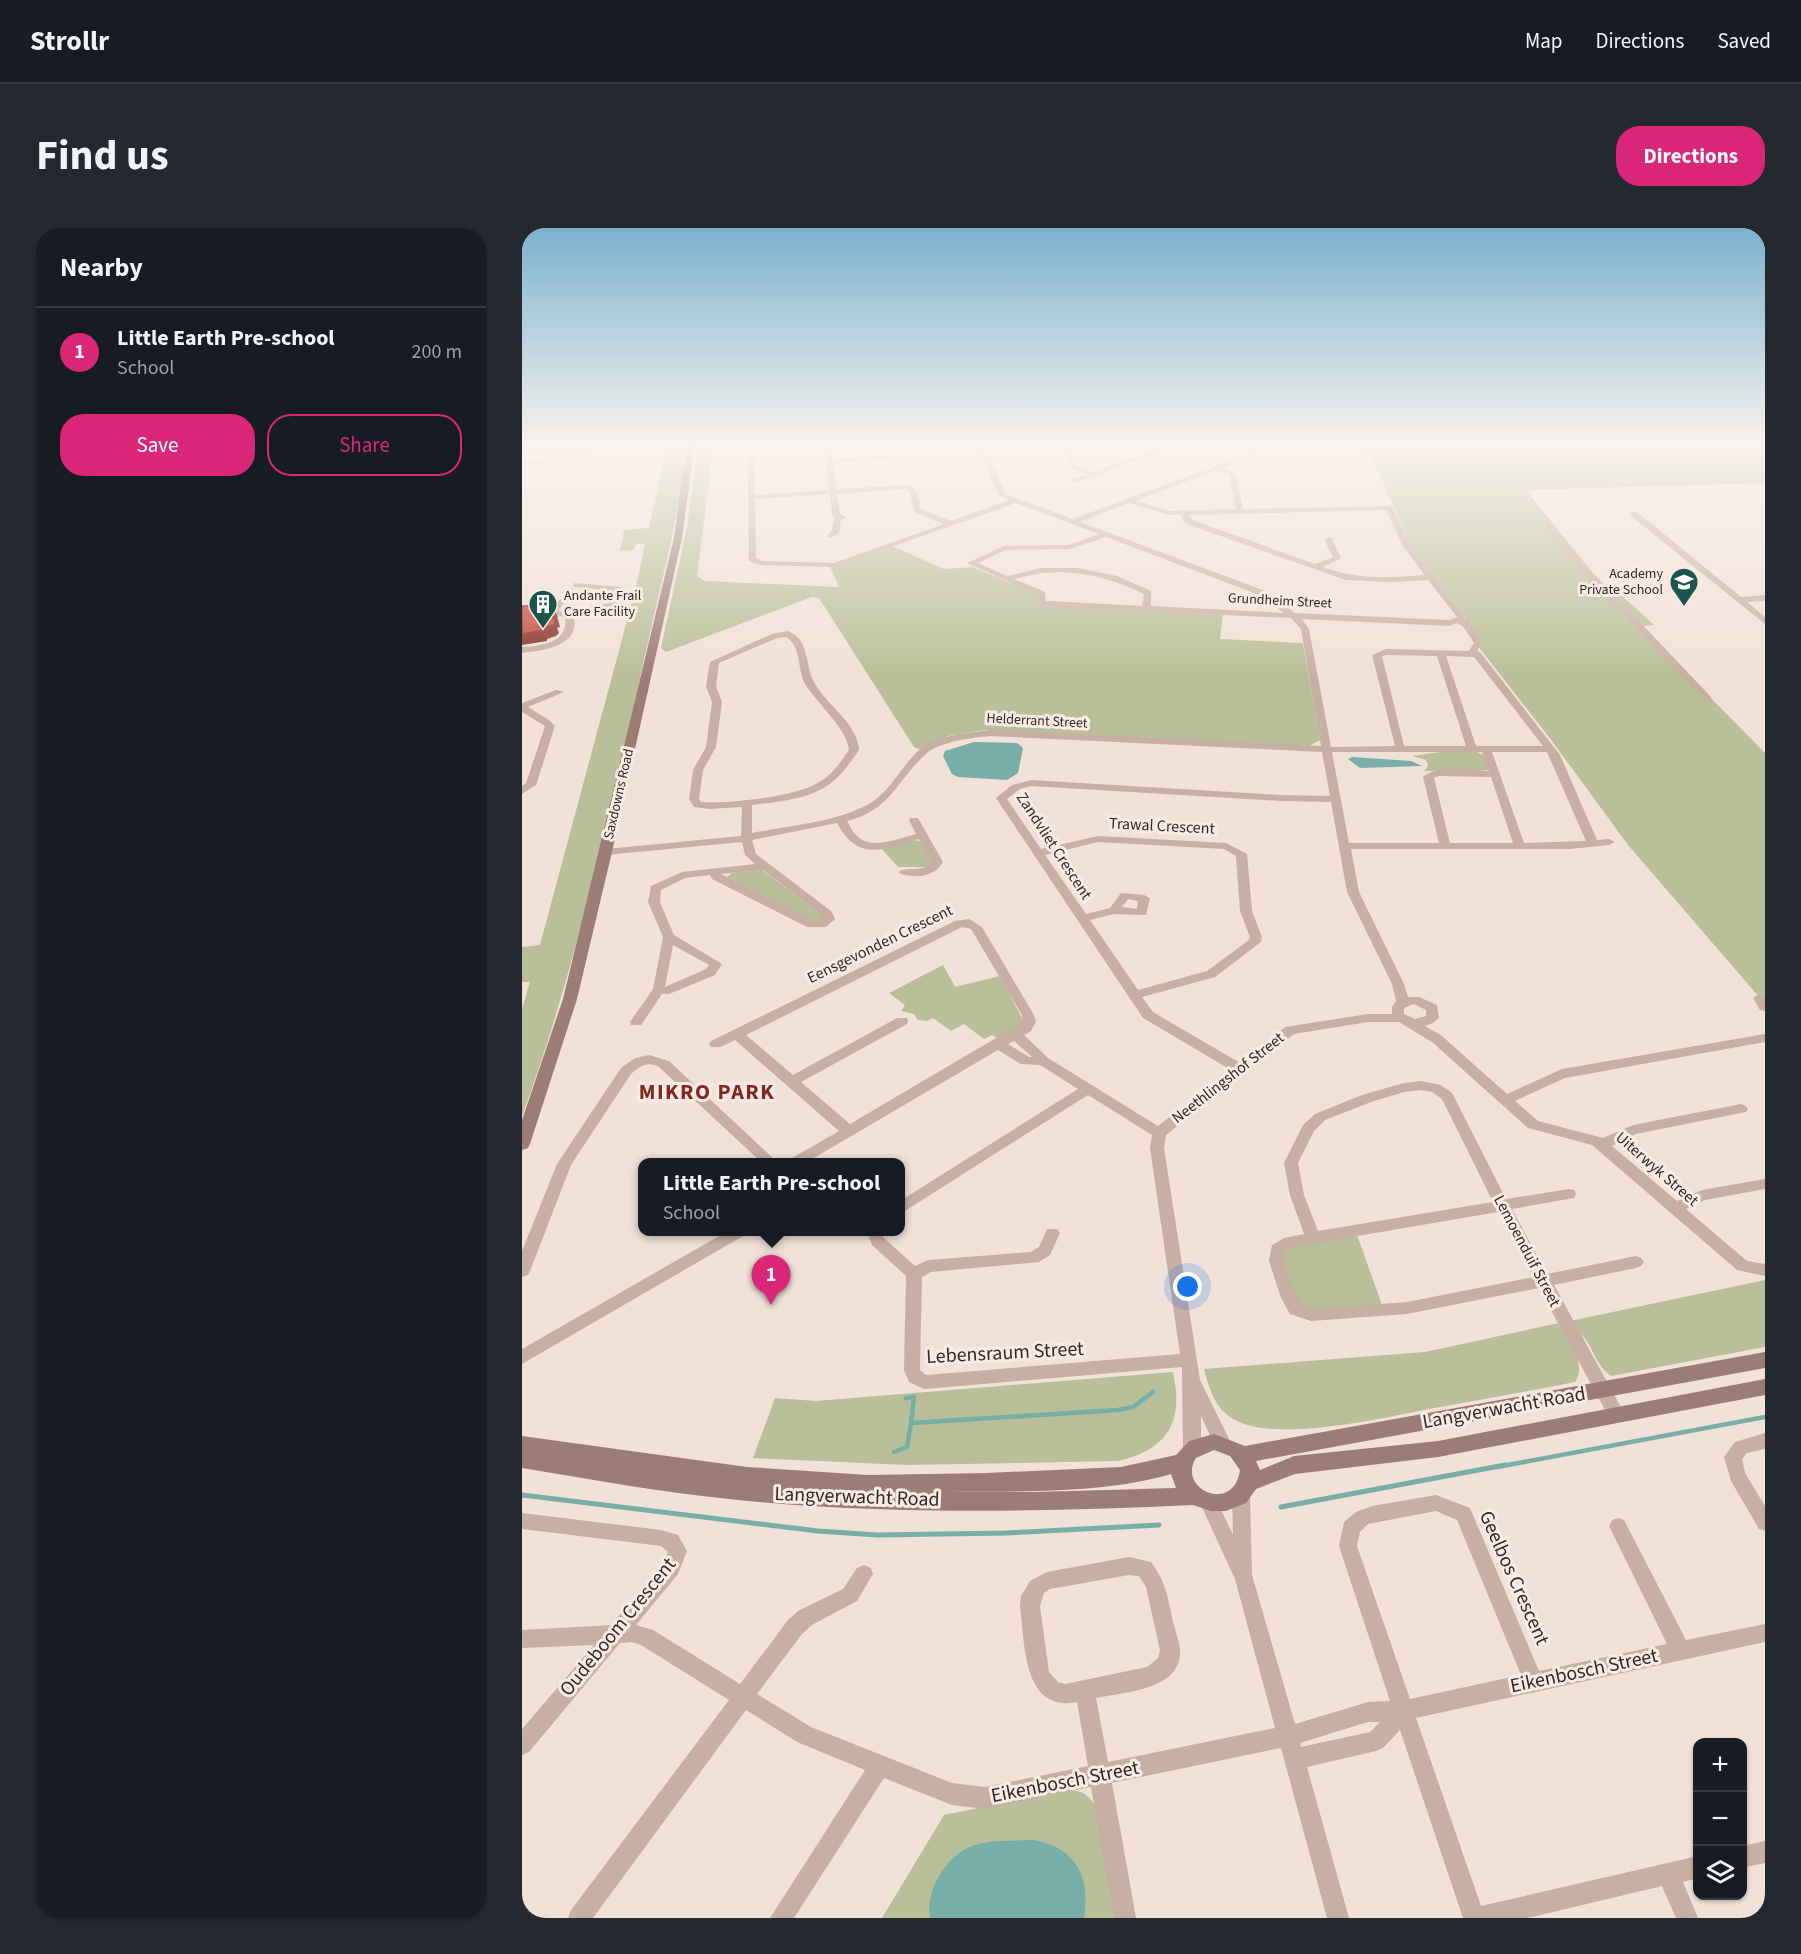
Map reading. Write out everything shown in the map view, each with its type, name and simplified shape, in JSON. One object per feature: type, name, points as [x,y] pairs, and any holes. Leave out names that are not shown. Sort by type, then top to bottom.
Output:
[{"type":"street","name":"Saxdowns Road","points":[[522,1142],[570,999],[606,852],[680,522]]},
{"type":"street","points":[[752,522],[752,559],[760,563],[832,565],[957,522]]},
{"type":"street","points":[[831,536],[836,533],[835,525],[837,522]]},
{"type":"street","points":[[946,522],[951,524]]},
{"type":"street","points":[[1073,522],[1265,594],[1305,629],[1354,897],[1398,984],[1403,1012]]},
{"type":"street","points":[[1190,522],[1347,578],[1390,580],[1431,577]]},
{"type":"street","points":[[1396,522],[1407,546],[1462,616],[1459,621],[1467,625],[1478,643],[1477,649],[1472,652]]},
{"type":"street","points":[[1547,522],[1578,562],[1708,699]]},
{"type":"street","points":[[1644,522],[1765,621]]},
{"type":"street","points":[[1106,534],[1068,548],[1006,548],[972,561],[976,567],[1006,579],[1030,571],[1095,571],[1148,592],[1146,609]]},
{"type":"street","points":[[1317,567],[1337,558],[1328,539]]},
{"type":"street","name":"Grundheim Street","points":[[1006,579],[1042,594],[1043,603],[1292,616],[1459,621]]},
{"type":"street","points":[[552,611],[574,588],[620,589],[615,605],[580,611],[570,618]]},
{"type":"street","points":[[1740,600],[1765,598]]},
{"type":"street","points":[[522,610],[552,611],[570,618]]},
{"type":"street","points":[[522,650],[541,648],[561,640],[570,631],[570,618]]},
{"type":"street","points":[[788,634],[793,636],[804,657],[807,676],[824,707],[842,723],[855,747],[822,785],[747,802],[704,806],[694,801],[698,770],[711,747],[717,702],[711,687],[714,663],[723,656],[788,634]]},
{"type":"street","points":[[1400,748],[1377,655],[1386,652],[1472,652],[1482,657],[1551,749],[1593,844]]},
{"type":"street","points":[[1440,652],[1472,748]]},
{"type":"street","points":[[522,707],[560,692]]},
{"type":"street","points":[[522,707],[550,726],[531,785],[522,791]]},
{"type":"street","name":"Helderrant Street","points":[[606,852],[746,838],[841,820],[878,803],[925,749],[968,734],[990,733],[1367,751]]},
{"type":"street","points":[[1367,751],[1400,748],[1551,749]]},
{"type":"street","points":[[1367,751],[1409,755],[1448,748]]},
{"type":"street","points":[[1486,749],[1520,846]]},
{"type":"street","points":[[1445,846],[1428,777],[1434,774],[1494,774]]},
{"type":"street","name":"Zandvliet Crescent","points":[[1240,1069],[1153,1018],[1001,800],[1005,794],[1023,784],[1336,799]]},
{"type":"street","points":[[715,872],[716,877],[811,924],[828,921],[830,917],[751,855],[746,838],[747,802]]},
{"type":"street","points":[[841,820],[852,838],[867,846],[923,835]]},
{"type":"street","points":[[905,872],[924,873],[937,864],[937,859],[914,820]]},
{"type":"street","name":"Trawal Crescent","points":[[1037,853],[1101,839],[1226,846],[1241,854],[1246,911],[1256,937],[1255,942],[1211,974],[1135,995]]},
{"type":"street","points":[[1344,846],[1520,846],[1610,842]]},
{"type":"street","points":[[659,989],[671,990],[711,972],[716,966],[713,961],[669,936],[654,902],[654,890],[682,875],[765,866]]},
{"type":"street","points":[[1082,919],[1114,910]]},
{"type":"street","name":"Eensgevonden Crescent","points":[[716,1044],[965,923],[976,927],[1028,1015],[1029,1025],[1016,1035]]},
{"type":"street","points":[[659,989],[657,985],[669,936]]},
{"type":"street","points":[[1398,984],[1432,1008],[1437,1039]]},
{"type":"street","points":[[636,1022],[659,989]]},
{"type":"street","points":[[1403,1012],[1421,1001]]},
{"type":"street","points":[[1403,1012],[1427,1022],[1433,1018]]},
{"type":"street","name":"Neethlingshof Street","points":[[1187,1456],[1192,1380],[1157,1148],[1159,1133],[1294,1028],[1403,1012]]},
{"type":"street","name":"Uiterwyk Street","points":[[1403,1012],[1537,1126],[1589,1137],[1602,1145],[1743,1266],[1765,1270]]},
{"type":"street","points":[[793,1081],[902,1020]]},
{"type":"street","points":[[737,1034],[850,1132]]},
{"type":"street","points":[[804,1158],[1016,1035],[1043,1061],[1159,1133]]},
{"type":"street","points":[[1506,1100],[1562,1074],[1765,1038]]},
{"type":"street","points":[[999,1045],[1026,1061],[1043,1061]]},
{"type":"street","points":[[522,1271],[564,1164],[626,1071],[636,1062],[655,1059],[664,1064],[766,1158]]},
{"type":"street","name":"Lemoenduif Street","points":[[1313,1238],[1297,1195],[1291,1164],[1308,1128],[1320,1117],[1392,1090],[1421,1085],[1436,1088],[1447,1096],[1542,1281],[1617,1416]]},
{"type":"street","points":[[905,1205],[1087,1089]]},
{"type":"street","points":[[1602,1145],[1633,1130],[1741,1109]]},
{"type":"street","points":[[1675,1208],[1702,1195],[1765,1184]]},
{"type":"street","points":[[1569,1194],[1284,1244],[1276,1252],[1276,1259],[1294,1307],[1303,1313],[1314,1315],[1407,1308],[1636,1262]]},
{"type":"street","points":[[875,1236],[877,1241],[914,1274],[928,1266],[1034,1258],[1045,1251],[1052,1233]]},
{"type":"street","points":[[522,1357],[731,1236]]},
{"type":"street","name":"Lebensraum Street","points":[[914,1274],[912,1370],[915,1377],[924,1382],[1189,1360]]},
{"type":"street","name":"Langverwacht Road","points":[[1243,1455],[1765,1360]]},
{"type":"street","name":"Neethlingshof Street","points":[[1192,1380],[1205,1413],[1222,1443]]},
{"type":"street","name":"Langverwacht Road","points":[[1245,1489],[1294,1465],[1438,1449],[1765,1386]]},
{"type":"street","points":[[1765,1441],[1742,1447],[1733,1457],[1737,1475],[1765,1522]]},
{"type":"street","points":[[1244,1578],[1245,1489],[1250,1468],[1243,1455],[1222,1443],[1206,1443],[1187,1456],[1184,1484],[1201,1499],[1244,1578],[1300,1758],[1338,1918]]},
{"type":"street","name":"Langverwacht Road","points":[[522,1444],[669,1467],[842,1482],[913,1484],[1130,1475],[1187,1456]]},
{"type":"street","name":"Langverwacht Road","points":[[522,1459],[712,1488],[838,1499],[1201,1499]]},
{"type":"street","points":[[1201,1499],[1226,1503],[1245,1489]]},
{"type":"street","name":"Geelbos Crescent","points":[[1474,1918],[1348,1546],[1351,1528],[1362,1518],[1372,1514],[1436,1503],[1447,1505],[1464,1514],[1534,1682]]},
{"type":"street","name":"Oudeboom Crescent","points":[[522,1521],[544,1521],[671,1540],[678,1551],[676,1559],[522,1744]]},
{"type":"street","points":[[1618,1526],[1680,1650]]},
{"type":"street","points":[[1129,1566],[1144,1568],[1155,1583],[1170,1650],[1167,1664],[1152,1676],[1085,1690],[1058,1693],[1043,1681],[1030,1606],[1031,1596],[1037,1587],[1047,1581],[1129,1566]]},
{"type":"street","points":[[579,1918],[795,1627],[805,1618],[850,1595],[864,1574]]},
{"type":"street","name":"Eikenbosch Street","points":[[522,1640],[616,1633],[632,1633],[646,1637],[804,1735],[879,1767],[952,1794],[974,1798],[997,1797],[1293,1734],[1368,1712],[1404,1710],[1765,1633]]},
{"type":"street","points":[[1085,1690],[1125,1918]]},
{"type":"street","points":[[1300,1758],[1376,1741],[1404,1710]]},
{"type":"street","points":[[781,1918],[879,1767]]},
{"type":"street","points":[[1747,1856],[1765,1851]]},
{"type":"street","points":[[1480,1918],[1693,1868]]},
{"type":"street","points":[[1668,1874],[1687,1918]]},
{"type":"green space","points":[[650,522],[675,522],[586,907],[546,1047],[522,1116],[522,1009],[530,982],[522,982],[522,947],[540,945],[636,587],[645,544],[636,544],[634,550],[620,551],[624,530],[649,528]]},
{"type":"green space","points":[[688,522],[704,522],[697,576],[705,581],[839,587],[830,567],[892,546],[944,569],[972,567],[1038,594],[1041,604],[1223,614],[1220,639],[1303,643],[1320,740],[1309,746],[1279,747],[983,730],[948,736],[919,749],[914,747],[819,598],[812,597],[666,652],[661,648]]},
{"type":"green space","points":[[1400,522],[1551,522],[1609,593],[1619,593],[1654,625],[1640,626],[1765,753],[1765,999],[1760,998],[1628,845],[1552,741],[1460,623],[1466,617],[1411,546]]},
{"type":"green space","points":[[1448,751],[1475,751],[1485,756],[1489,770],[1424,771],[1428,766],[1426,760],[1412,756]]},
{"type":"green space","points":[[911,840],[921,841],[934,861],[931,867],[898,867],[880,847]]},
{"type":"green space","points":[[762,870],[824,916],[823,919],[816,922],[726,878],[732,873]]},
{"type":"green space","points":[[943,965],[955,987],[1000,976],[1024,1022],[1000,1040],[992,1035],[984,1039],[964,1024],[951,1031],[933,1018],[927,1021],[918,1020],[914,1014],[901,1011],[905,1005],[889,993]]},
{"type":"green space","points":[[1357,1235],[1382,1305],[1311,1310],[1298,1305],[1281,1258],[1287,1247]]},
{"type":"green space","points":[[1765,1280],[1765,1347],[1611,1376],[1598,1362],[1587,1341],[1570,1321]]},
{"type":"green space","points":[[1559,1323],[1578,1360],[1579,1368],[1575,1382],[1337,1426],[1280,1429],[1256,1427],[1237,1421],[1218,1406],[1204,1369],[1425,1352]]},
{"type":"green space","points":[[1173,1372],[1176,1405],[1174,1419],[1168,1431],[1149,1449],[1118,1461],[907,1465],[753,1458],[775,1398],[816,1401]]},
{"type":"green space","points":[[1067,1790],[1085,1794],[1097,1809],[1114,1918],[882,1918],[944,1815]]},
{"type":"water","points":[[974,742],[1017,743],[1023,748],[1018,773],[1007,780],[958,777],[952,774],[943,756],[945,751]]},
{"type":"water","points":[[1352,757],[1411,761],[1422,766],[1360,768],[1348,759]]},
{"type":"water","points":[[1034,1840],[1061,1850],[1077,1867],[1085,1890],[1084,1918],[930,1918],[930,1903],[936,1883],[947,1864],[957,1855],[978,1844]]},
{"type":"building","points":[[549,605],[557,616],[552,617],[556,622],[543,628],[544,630],[522,634],[522,606]]},
{"type":"waterway","points":[[911,1423],[1118,1410],[1133,1407],[1153,1392]]},
{"type":"waterway","points":[[906,1398],[914,1397],[911,1423]]},
{"type":"waterway","points":[[1497,1467],[1765,1417]]},
{"type":"waterway","points":[[894,1452],[907,1447],[911,1423]]},
{"type":"waterway","points":[[1281,1507],[1505,1465]]},
{"type":"waterway","points":[[522,1495],[818,1531],[877,1535],[1006,1533],[1159,1525]]},
{"type":"place","name":"Academy Private School","points":[[1684,608]]},
{"type":"place","name":"Andante Frail Care Facility","points":[[543,630]]},
{"type":"place","name":"Little Earth Pre-school","points":[[771,1305]]},
{"type":"district","name":"MIKRO PARK","points":[[707,1092]]}]
